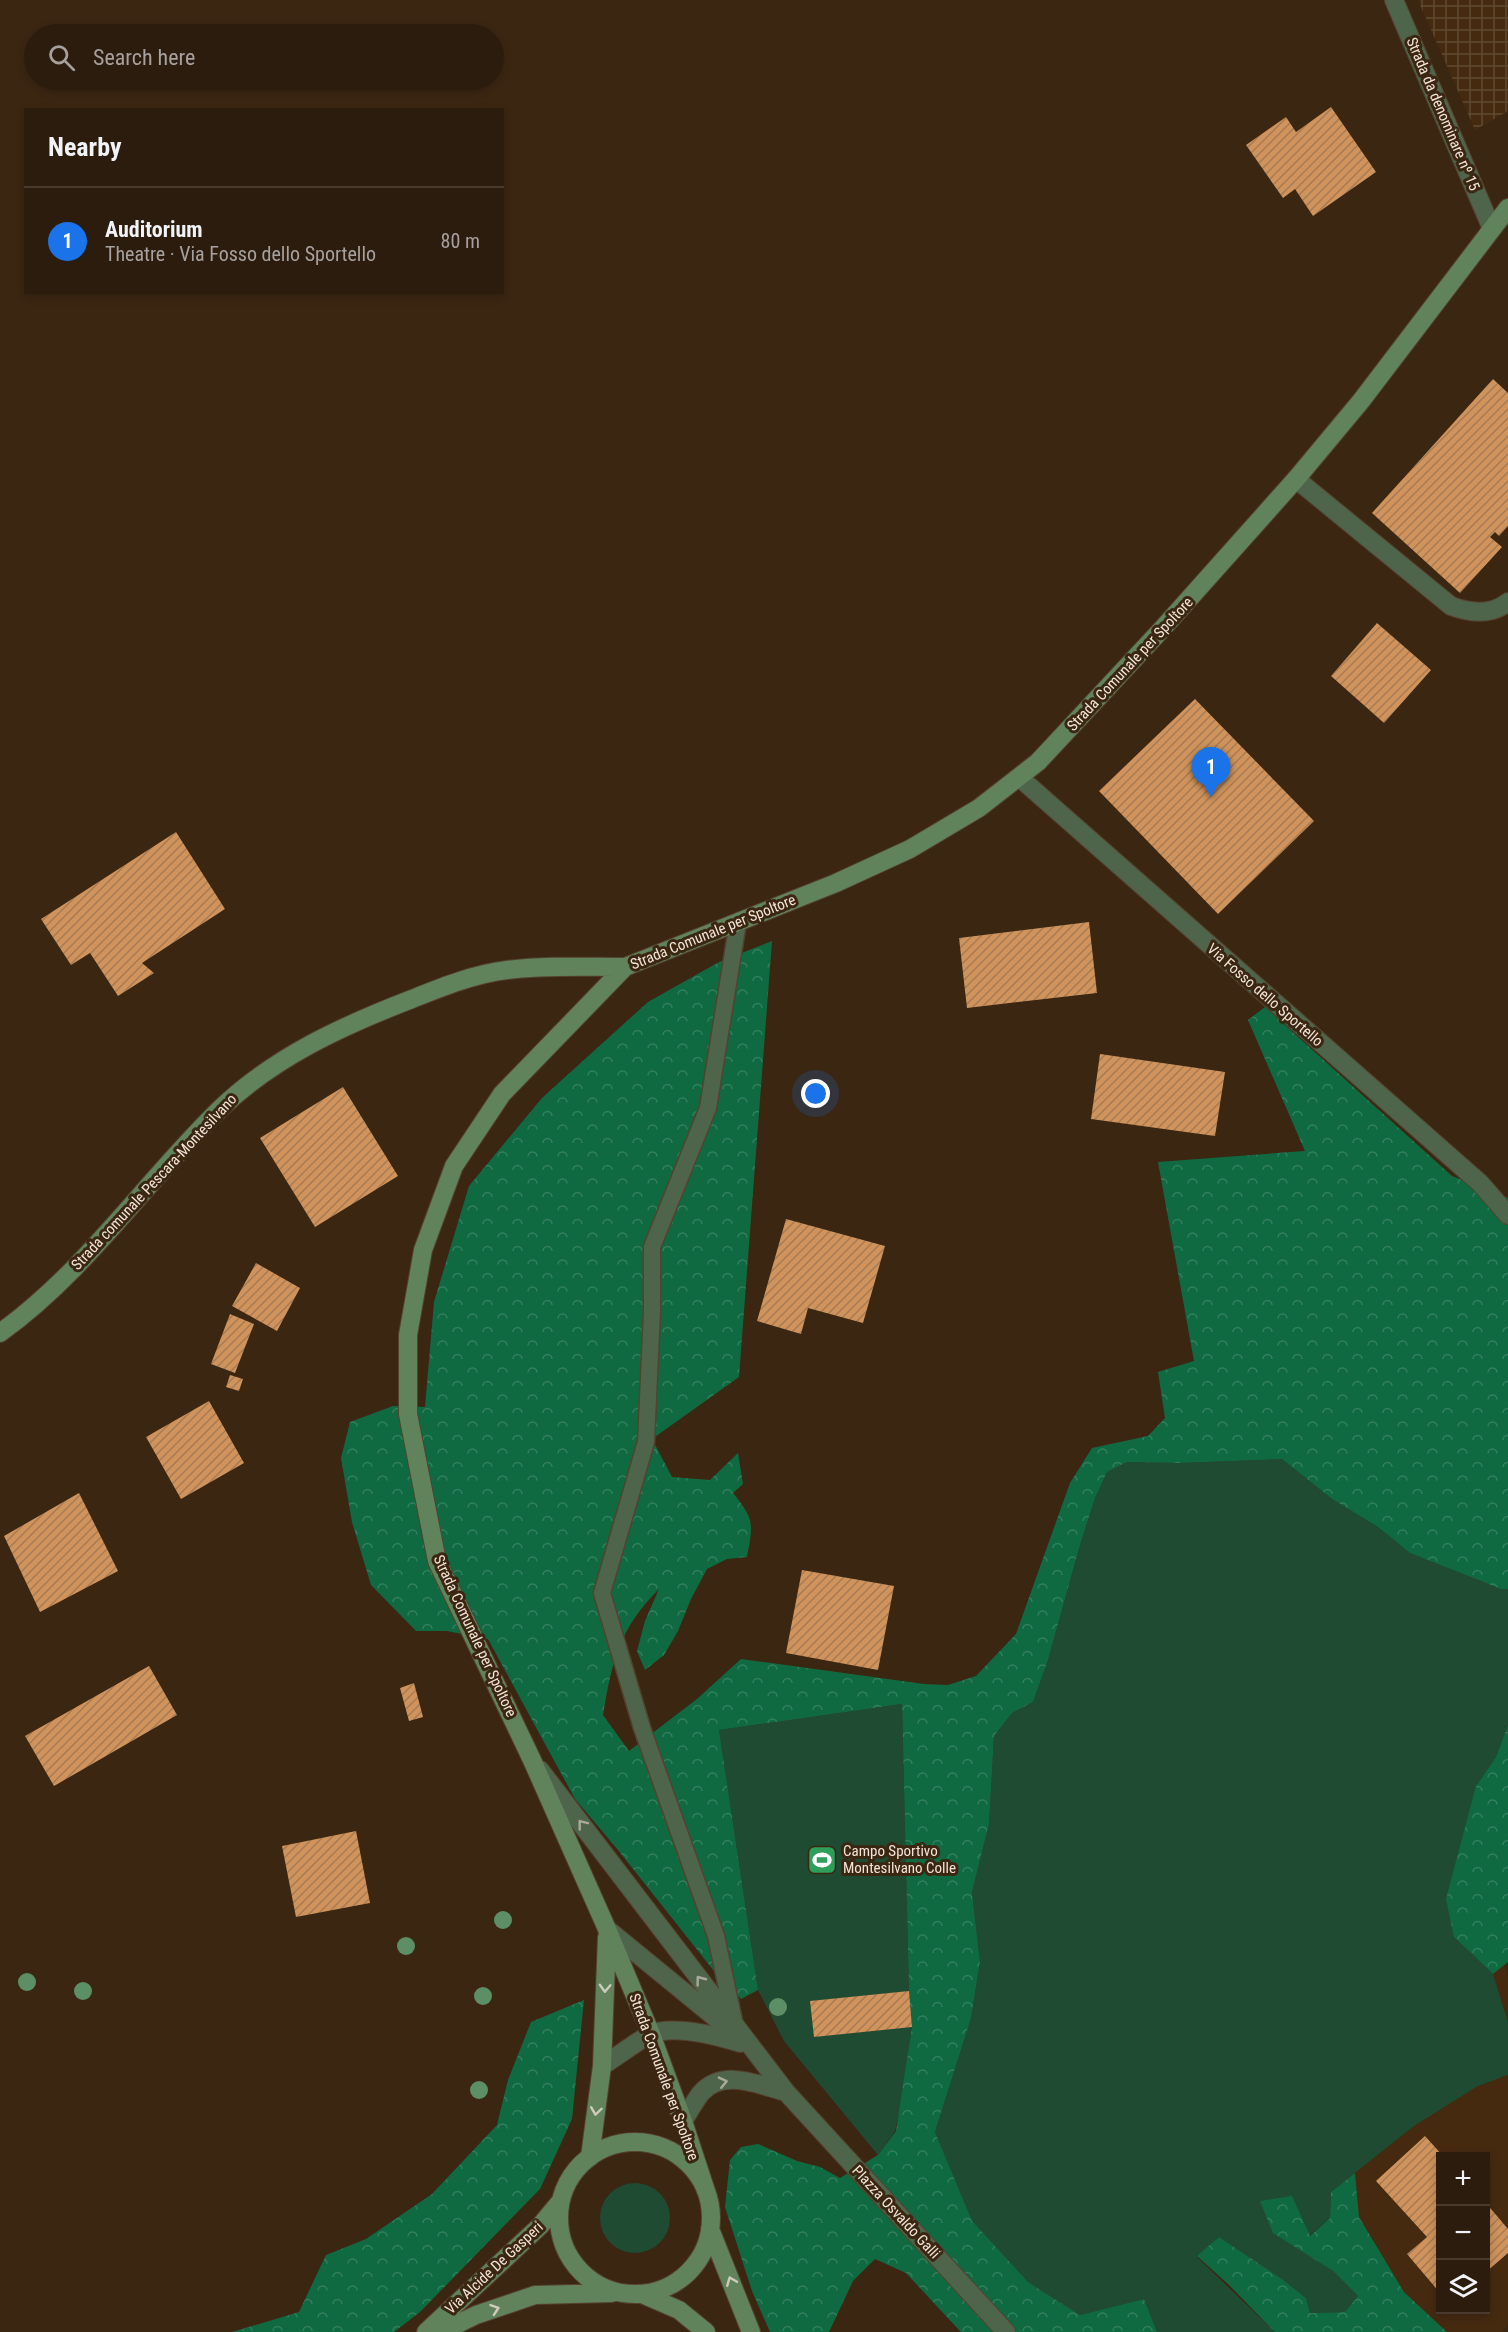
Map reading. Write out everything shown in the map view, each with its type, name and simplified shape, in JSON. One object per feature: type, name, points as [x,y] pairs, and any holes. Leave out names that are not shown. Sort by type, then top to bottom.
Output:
[{"type":"street","name":"Strada da denominare nº 15","points":[[1394,0],[1492,229]]},
{"type":"street","name":"Strada Comunale per Spoltore","points":[[706,2192],[651,2034],[607,1929],[532,1760],[437,1561],[408,1414],[408,1335],[423,1250],[454,1166],[502,1094],[625,967],[871,868],[964,818],[1020,778],[1091,706],[1296,479],[1360,401],[1508,208]]},
{"type":"street","points":[[1296,479],[1451,606],[1479,613],[1504,606],[1508,602]]},
{"type":"street","name":"Via Fosso dello Sportello","points":[[1020,778],[1480,1183],[1508,1215]]},
{"type":"street","name":"Strada comunale Pescara-Montesilvano","points":[[0,1332],[44,1297],[103,1239],[176,1155],[219,1110],[250,1081],[282,1060],[316,1041],[386,1009],[437,989],[487,974],[531,968],[625,967]]},
{"type":"street","points":[[532,1760],[751,2046]]},
{"type":"street","name":"Strada Comunale per Spoltore","points":[[590,2157],[602,2066],[607,1929]]},
{"type":"street","points":[[607,1929],[751,2046]]},
{"type":"street","points":[[602,2066],[651,2034],[683,2032],[715,2036],[751,2046]]},
{"type":"street","name":"PIazza Osvaldo Galli","points":[[751,2046],[786,2092],[1006,2332]]},
{"type":"street","points":[[683,2121],[702,2092],[716,2081],[738,2079],[786,2092]]},
{"type":"street","points":[[642,2294],[667,2287],[687,2273],[703,2253],[710,2229],[710,2210],[706,2192],[695,2171],[678,2156],[657,2145],[634,2142],[611,2146],[590,2157],[577,2169],[567,2185],[561,2202],[559,2226],[565,2248],[577,2268],[596,2284],[618,2292],[642,2294],[679,2310],[706,2332]]},
{"type":"street","name":"Via Alcide De Gasperi","points":[[426,2332],[540,2226],[561,2202]]},
{"type":"street","points":[[710,2229],[751,2332]]},
{"type":"street","name":"Via Alcide De Gasperi","points":[[441,2332],[476,2315],[535,2295],[618,2292]]},
{"type":"lane","points":[[735,2026],[716,1936],[642,1728],[602,1593],[646,1442],[652,1312],[652,1247],[708,1108],[738,922]]},
{"type":"shaded area","points":[[1418,0],[1508,0],[1508,111],[1475,130]]},
{"type":"shaded area","points":[[1504,1965],[1508,1976],[1508,2022],[1493,1974]]},
{"type":"shaded area","points":[[1508,2075],[1508,2325],[1503,2332],[1447,2332],[1404,2292],[1359,2217],[1355,2173],[1414,2126],[1478,2086]]},
{"type":"green space","points":[[772,941],[739,1377],[652,1439],[672,1477],[710,1480],[738,1453],[743,1484],[733,1493],[749,1516],[751,1529],[749,1546],[747,1557],[727,1559],[707,1569],[664,1655],[645,1670],[637,1651],[645,1621],[659,1589],[645,1604],[626,1632],[614,1662],[603,1715],[629,1751],[697,1699],[741,1659],[924,1684],[948,1685],[976,1676],[1016,1634],[1070,1483],[1092,1448],[1148,1436],[1165,1418],[1158,1372],[1194,1361],[1158,1162],[1305,1151],[1248,1020],[1265,1007],[1452,1176],[1508,1198],[1508,1589],[1501,1589],[1410,1553],[1378,1527],[1332,1499],[1282,1459],[1178,1463],[1127,1462],[1107,1472],[1095,1498],[1048,1660],[1033,1702],[1012,1713],[994,1736],[989,1824],[972,1892],[980,1962],[971,2018],[935,2132],[972,2221],[1028,2282],[1080,2315],[1144,2299],[1157,2332],[961,2332],[906,2273],[875,2259],[853,2281],[829,2332],[770,2332],[752,2291],[725,2207],[730,2160],[741,2147],[758,2144],[797,2161],[820,2167],[840,2178],[878,2155],[896,2131],[912,2027],[909,1991],[902,1704],[719,1730],[758,1990],[741,1999],[714,1971],[575,1799],[488,1639],[447,1631],[416,1631],[371,1585],[352,1522],[341,1458],[350,1422],[393,1406],[425,1407],[434,1302],[469,1186],[542,1098],[648,1002],[719,962]]},
{"type":"green space","points":[[1282,1459],[1332,1499],[1378,1527],[1410,1553],[1501,1589],[1508,1589],[1508,1725],[1496,1757],[1476,1786],[1454,1937],[1493,1974],[1508,2022],[1508,2075],[1478,2086],[1414,2126],[1331,2192],[1330,2218],[1309,2236],[1274,2233],[1333,2271],[1358,2296],[1345,2312],[1310,2313],[1306,2298],[1219,2237],[1197,2257],[1275,2332],[1157,2332],[1144,2299],[1080,2315],[1028,2282],[972,2222],[935,2132],[971,2018],[980,1962],[972,1892],[989,1824],[994,1736],[1012,1713],[1033,1702],[1048,1660],[1095,1498],[1107,1472],[1127,1462],[1178,1463]]},
{"type":"green space","name":"Campo Sportivo Montesilvano Colle","points":[[902,1704],[909,1991],[912,2027],[902,2100],[895,2131],[878,2155],[784,2041],[758,1990],[719,1730]]},
{"type":"green space","points":[[1508,1725],[1508,1962],[1493,1974],[1454,1937],[1446,1899],[1476,1786],[1496,1757]]},
{"type":"green space","points":[[584,2000],[572,2119],[540,2189],[420,2312],[394,2332],[232,2332],[299,2312],[326,2255],[366,2239],[432,2194],[497,2125],[508,2080],[531,2022]]},
{"type":"green space","points":[[1355,2173],[1359,2217],[1404,2292],[1447,2332],[1275,2332],[1197,2256],[1219,2237],[1306,2298],[1310,2313],[1345,2312],[1358,2296],[1333,2271],[1273,2233],[1260,2201],[1292,2196],[1310,2236],[1330,2218],[1331,2192]]},
{"type":"green space","points":[[635,2183],[654,2189],[664,2199],[670,2218],[664,2237],[654,2247],[635,2253],[616,2247],[606,2237],[600,2218],[606,2199],[616,2189]]},
{"type":"building","points":[[1331,107],[1376,172],[1313,216],[1295,189],[1283,198],[1246,145],[1286,117],[1296,132]]},
{"type":"building","points":[[1493,379],[1508,393],[1508,526],[1499,536],[1495,532],[1490,537],[1502,547],[1460,593],[1372,513]]},
{"type":"building","points":[[1377,623],[1431,670],[1384,723],[1331,676]]},
{"type":"building","points":[[1195,699],[1314,821],[1218,914],[1099,791]]},
{"type":"building","points":[[176,832],[225,909],[142,963],[154,973],[118,996],[90,953],[71,965],[41,919]]},
{"type":"building","points":[[1089,922],[1097,993],[967,1008],[959,938]]},
{"type":"building","points":[[1100,1054],[1225,1072],[1215,1136],[1091,1119]]},
{"type":"building","points":[[343,1087],[398,1176],[315,1227],[260,1138]]},
{"type":"building","points":[[786,1219],[885,1246],[863,1323],[808,1308],[801,1334],[757,1321]]},
{"type":"building","points":[[256,1263],[300,1288],[277,1331],[232,1306]]},
{"type":"building","points":[[230,1314],[254,1324],[235,1373],[211,1364]]},
{"type":"building","points":[[230,1375],[243,1379],[239,1391],[226,1387]]},
{"type":"building","points":[[209,1401],[244,1463],[181,1499],[146,1437]]},
{"type":"building","points":[[79,1493],[118,1571],[40,1612],[4,1536]]},
{"type":"building","points":[[802,1570],[894,1586],[878,1670],[786,1653]]},
{"type":"building","points":[[149,1666],[177,1715],[54,1786],[25,1736]]},
{"type":"building","points":[[414,1683],[423,1717],[409,1721],[400,1688]]},
{"type":"building","points":[[356,1831],[370,1903],[296,1917],[282,1846]]},
{"type":"building","points":[[909,1991],[912,2027],[814,2037],[810,2001]]},
{"type":"building","points":[[1425,2136],[1439,2152],[1436,2152],[1436,2288],[1407,2254],[1427,2237],[1376,2181]]},
{"type":"building","points":[[1490,2208],[1508,2229],[1508,2253],[1490,2269]]},
{"type":"place","name":"Auditorium","points":[[1211,797]]},
{"type":"place","name":"Campo Sportivo Montesilvano Colle","points":[[822,1860]]}]
